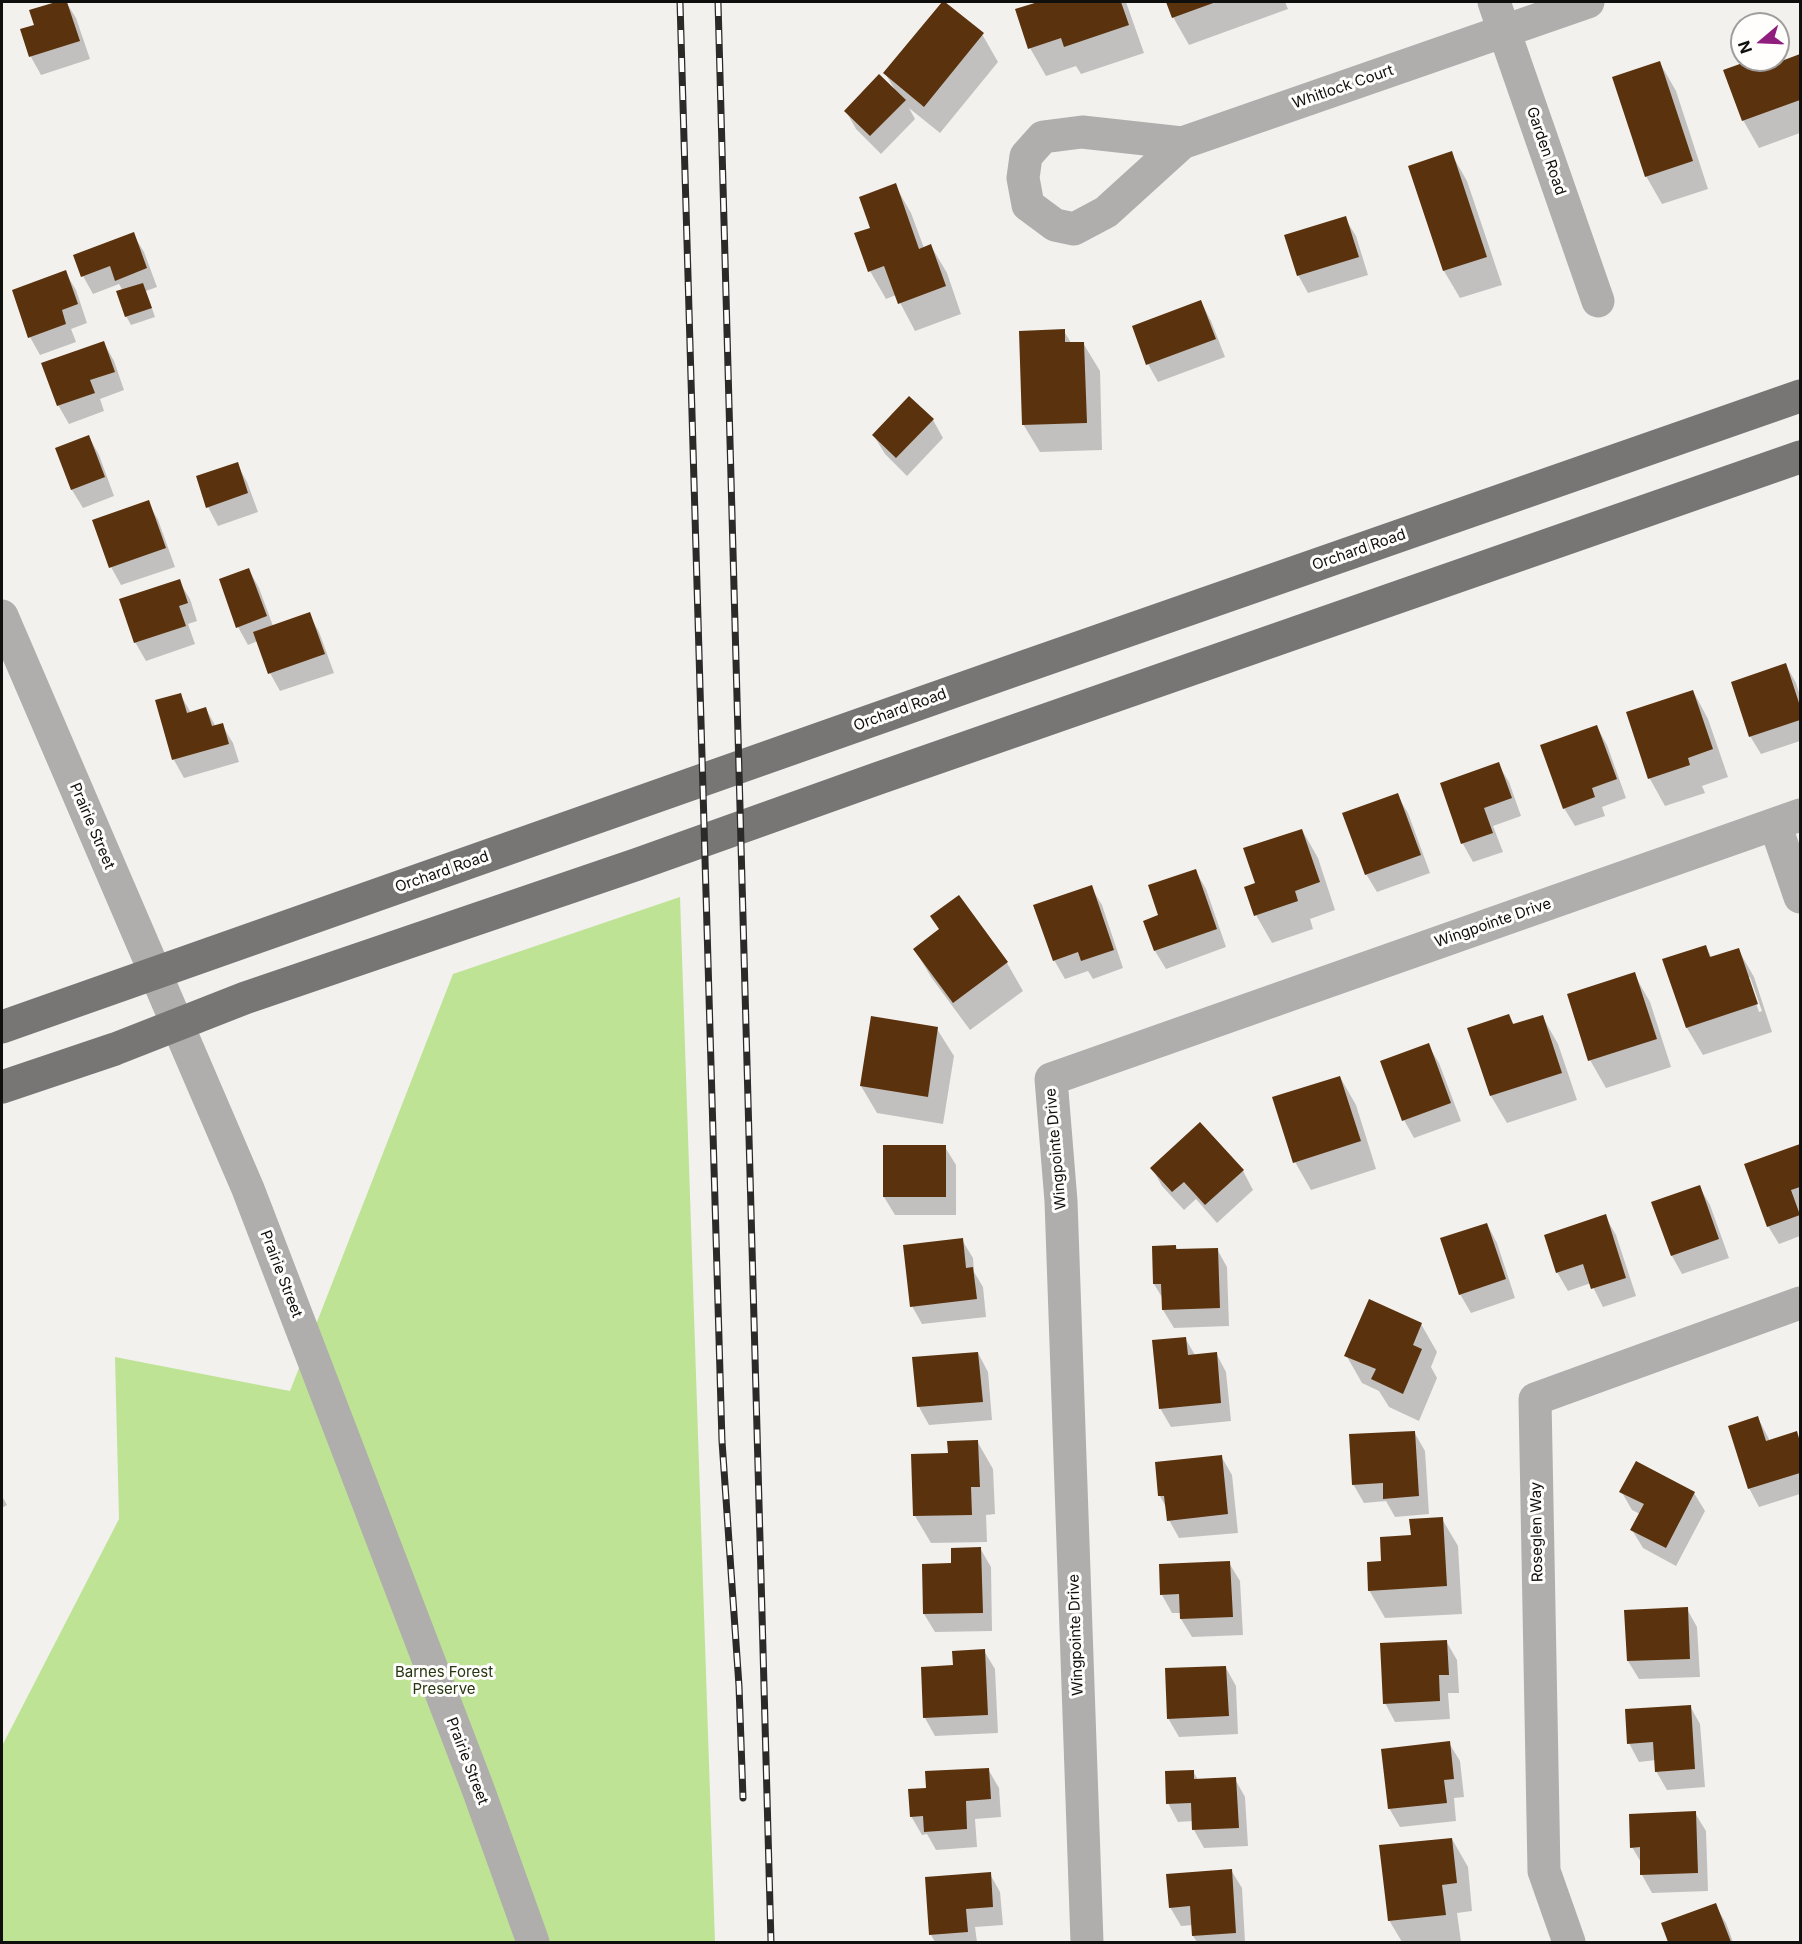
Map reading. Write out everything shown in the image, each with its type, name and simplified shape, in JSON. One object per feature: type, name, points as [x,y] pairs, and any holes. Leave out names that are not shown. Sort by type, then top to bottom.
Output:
[{"type":"main road","name":"Orchard Road","points":[[2,1028],[155,972],[1800,396]]},
{"type":"main road","points":[[2,1088],[115,1049],[256,994],[638,864],[1800,457]]},
{"type":"street","name":"Whitlock Court","points":[[1182,143],[1499,16],[1588,2]]},
{"type":"street","name":"Garden Road","points":[[1499,16],[1598,301]]},
{"type":"street","name":"Prairie Street","points":[[2,616],[248,1189],[478,1789],[533,1942]]},
{"type":"street","points":[[1788,819],[1800,897]]},
{"type":"street","name":"Wingpointe Drive","points":[[1087,1942],[1061,1200],[1051,1079],[1788,819]]},
{"type":"street","name":"Roseglen Way","points":[[1569,1942],[1544,1871],[1535,1399],[1800,1303]]},
{"type":"green space","name":"Barnes Forest Preserve","points":[[680,897],[715,1942],[2,1942],[2,1746],[119,1519],[115,1357],[290,1391],[453,974]]},
{"type":"building","points":[[56,2],[67,2],[80,41],[29,57],[20,29],[34,25],[29,10]]},
{"type":"building","points":[[942,2],[984,33],[924,107],[883,73]]},
{"type":"building","points":[[1038,2],[1121,2],[1129,25],[1064,47],[1061,38],[1028,49],[1015,9]]},
{"type":"building","points":[[1166,2],[1216,2],[1172,18]]},
{"type":"building","points":[[1800,54],[1800,100],[1742,121],[1723,70],[1730,68],[1730,72],[1790,72],[1790,58]]},
{"type":"building","points":[[1660,61],[1693,161],[1645,177],[1612,77]]},
{"type":"building","points":[[879,74],[906,100],[870,136],[844,111]]},
{"type":"building","points":[[1452,151],[1487,257],[1443,271],[1408,166]]},
{"type":"building","points":[[896,183],[919,249],[931,244],[946,286],[898,304],[884,266],[868,272],[854,233],[870,228],[859,197]]},
{"type":"building","points":[[1346,216],[1359,257],[1297,276],[1284,235]]},
{"type":"building","points":[[134,232],[147,268],[115,281],[110,266],[81,277],[73,255]]},
{"type":"building","points":[[66,270],[78,304],[62,310],[66,324],[28,338],[12,290]]},
{"type":"building","points":[[143,283],[152,308],[125,317],[116,291]]},
{"type":"building","points":[[1201,300],[1216,339],[1146,365],[1132,326]]},
{"type":"building","points":[[1065,329],[1065,342],[1084,342],[1087,423],[1022,425],[1019,331]]},
{"type":"building","points":[[104,341],[115,372],[90,380],[95,393],[57,406],[41,363]]},
{"type":"building","points":[[909,396],[934,419],[896,458],[872,435]]},
{"type":"building","points":[[89,435],[105,477],[71,490],[55,448]]},
{"type":"building","points":[[238,462],[248,493],[206,508],[196,476]]},
{"type":"building","points":[[149,500],[166,548],[109,568],[92,520]]},
{"type":"building","points":[[249,568],[267,616],[236,628],[219,579]]},
{"type":"building","points":[[180,579],[188,603],[179,606],[186,626],[134,643],[119,599]]},
{"type":"building","points":[[310,612],[325,654],[268,674],[253,632]]},
{"type":"building","points":[[1786,663],[1800,706],[1800,720],[1749,737],[1731,682]]},
{"type":"building","points":[[1693,690],[1713,749],[1688,758],[1690,765],[1648,779],[1626,712]]},
{"type":"building","points":[[181,693],[187,713],[206,707],[212,726],[223,723],[229,744],[172,760],[155,700]]},
{"type":"building","points":[[1597,725],[1617,779],[1592,788],[1595,797],[1563,809],[1540,745]]},
{"type":"building","points":[[1499,762],[1512,798],[1484,808],[1493,833],[1461,844],[1440,783]]},
{"type":"building","points":[[1398,793],[1421,855],[1365,875],[1342,813]]},
{"type":"building","points":[[1302,829],[1320,882],[1295,891],[1298,901],[1254,916],[1244,887],[1255,883],[1243,848]]},
{"type":"building","points":[[1196,869],[1217,929],[1154,951],[1143,921],[1158,915],[1148,885]]},
{"type":"building","points":[[1092,885],[1114,950],[1081,961],[1078,952],[1053,961],[1033,905]]},
{"type":"building","points":[[959,895],[1008,962],[953,1003],[913,949],[939,929],[930,916]]},
{"type":"building","points":[[1706,945],[1710,957],[1739,948],[1758,1004],[1686,1028],[1662,959]]},
{"type":"building","points":[[1635,972],[1657,1039],[1588,1061],[1567,994]]},
{"type":"building","points":[[1509,1014],[1513,1024],[1543,1015],[1562,1073],[1490,1096],[1467,1028]]},
{"type":"building","points":[[871,1016],[938,1027],[928,1097],[860,1086]]},
{"type":"building","points":[[1429,1043],[1451,1103],[1402,1121],[1380,1061]]},
{"type":"building","points":[[1340,1076],[1361,1141],[1293,1163],[1272,1097]]},
{"type":"building","points":[[1200,1122],[1244,1170],[1205,1205],[1184,1182],[1172,1192],[1150,1168]]},
{"type":"building","points":[[1800,1144],[1800,1187],[1791,1190],[1800,1215],[1767,1227],[1744,1164]]},
{"type":"building","points":[[883,1145],[946,1145],[946,1197],[883,1197]]},
{"type":"building","points":[[1700,1185],[1719,1239],[1671,1256],[1651,1202]]},
{"type":"building","points":[[1606,1214],[1626,1278],[1591,1289],[1583,1264],[1556,1273],[1544,1235]]},
{"type":"building","points":[[1487,1223],[1506,1279],[1459,1295],[1440,1238]]},
{"type":"building","points":[[963,1238],[966,1268],[973,1267],[977,1299],[910,1307],[903,1245]]},
{"type":"building","points":[[1176,1245],[1176,1249],[1218,1248],[1220,1308],[1162,1310],[1161,1284],[1153,1284],[1152,1246]]},
{"type":"building","points":[[1369,1299],[1422,1323],[1413,1345],[1422,1349],[1403,1394],[1371,1379],[1376,1369],[1344,1356]]},
{"type":"building","points":[[1186,1337],[1188,1355],[1217,1352],[1221,1403],[1159,1409],[1152,1340]]},
{"type":"building","points":[[978,1352],[983,1402],[917,1407],[912,1357]]},
{"type":"building","points":[[1758,1416],[1766,1441],[1797,1431],[1800,1442],[1800,1473],[1748,1489],[1728,1426]]},
{"type":"building","points":[[1415,1431],[1419,1496],[1383,1499],[1383,1483],[1352,1485],[1349,1434]]},
{"type":"building","points":[[978,1440],[980,1487],[971,1487],[972,1515],[913,1516],[911,1454],[948,1453],[947,1441]]},
{"type":"building","points":[[1222,1455],[1228,1514],[1167,1521],[1164,1496],[1158,1496],[1155,1462]]},
{"type":"building","points":[[1636,1461],[1695,1492],[1666,1548],[1630,1530],[1644,1504],[1619,1492]]},
{"type":"building","points":[[1443,1517],[1447,1586],[1368,1591],[1367,1562],[1381,1561],[1380,1537],[1411,1535],[1409,1519]]},
{"type":"building","points":[[981,1547],[983,1613],[923,1614],[922,1564],[951,1563],[951,1548]]},
{"type":"building","points":[[1230,1561],[1233,1617],[1180,1619],[1179,1594],[1160,1595],[1159,1564]]},
{"type":"building","points":[[1688,1607],[1690,1659],[1627,1661],[1624,1610]]},
{"type":"building","points":[[1447,1640],[1449,1675],[1439,1675],[1440,1701],[1383,1704],[1380,1643]]},
{"type":"building","points":[[985,1649],[988,1715],[923,1718],[921,1667],[953,1665],[952,1651]]},
{"type":"building","points":[[1226,1666],[1229,1716],[1167,1719],[1165,1668]]},
{"type":"building","points":[[1691,1705],[1695,1769],[1655,1772],[1653,1742],[1627,1744],[1625,1709]]},
{"type":"building","points":[[1450,1741],[1454,1779],[1444,1780],[1447,1803],[1388,1809],[1381,1749]]},
{"type":"building","points":[[989,1768],[991,1799],[966,1801],[967,1829],[924,1832],[923,1816],[910,1817],[908,1789],[926,1788],[925,1771]]},
{"type":"building","points":[[1194,1770],[1194,1779],[1236,1777],[1239,1828],[1192,1830],[1191,1803],[1166,1804],[1165,1771]]},
{"type":"building","points":[[1696,1811],[1698,1873],[1640,1875],[1640,1847],[1630,1848],[1629,1814]]},
{"type":"building","points":[[1452,1838],[1457,1883],[1442,1885],[1446,1915],[1388,1921],[1379,1845]]},
{"type":"building","points":[[1232,1869],[1236,1933],[1192,1936],[1190,1906],[1169,1908],[1166,1874]]},
{"type":"building","points":[[991,1872],[993,1907],[966,1909],[968,1932],[929,1935],[925,1877]]},
{"type":"building","points":[[1716,1903],[1731,1942],[1668,1942],[1661,1923]]},
{"type":"railway","points":[[680,2],[722,1441],[739,1686],[743,1798]]},
{"type":"railway","points":[[718,2],[771,1942]]}]
